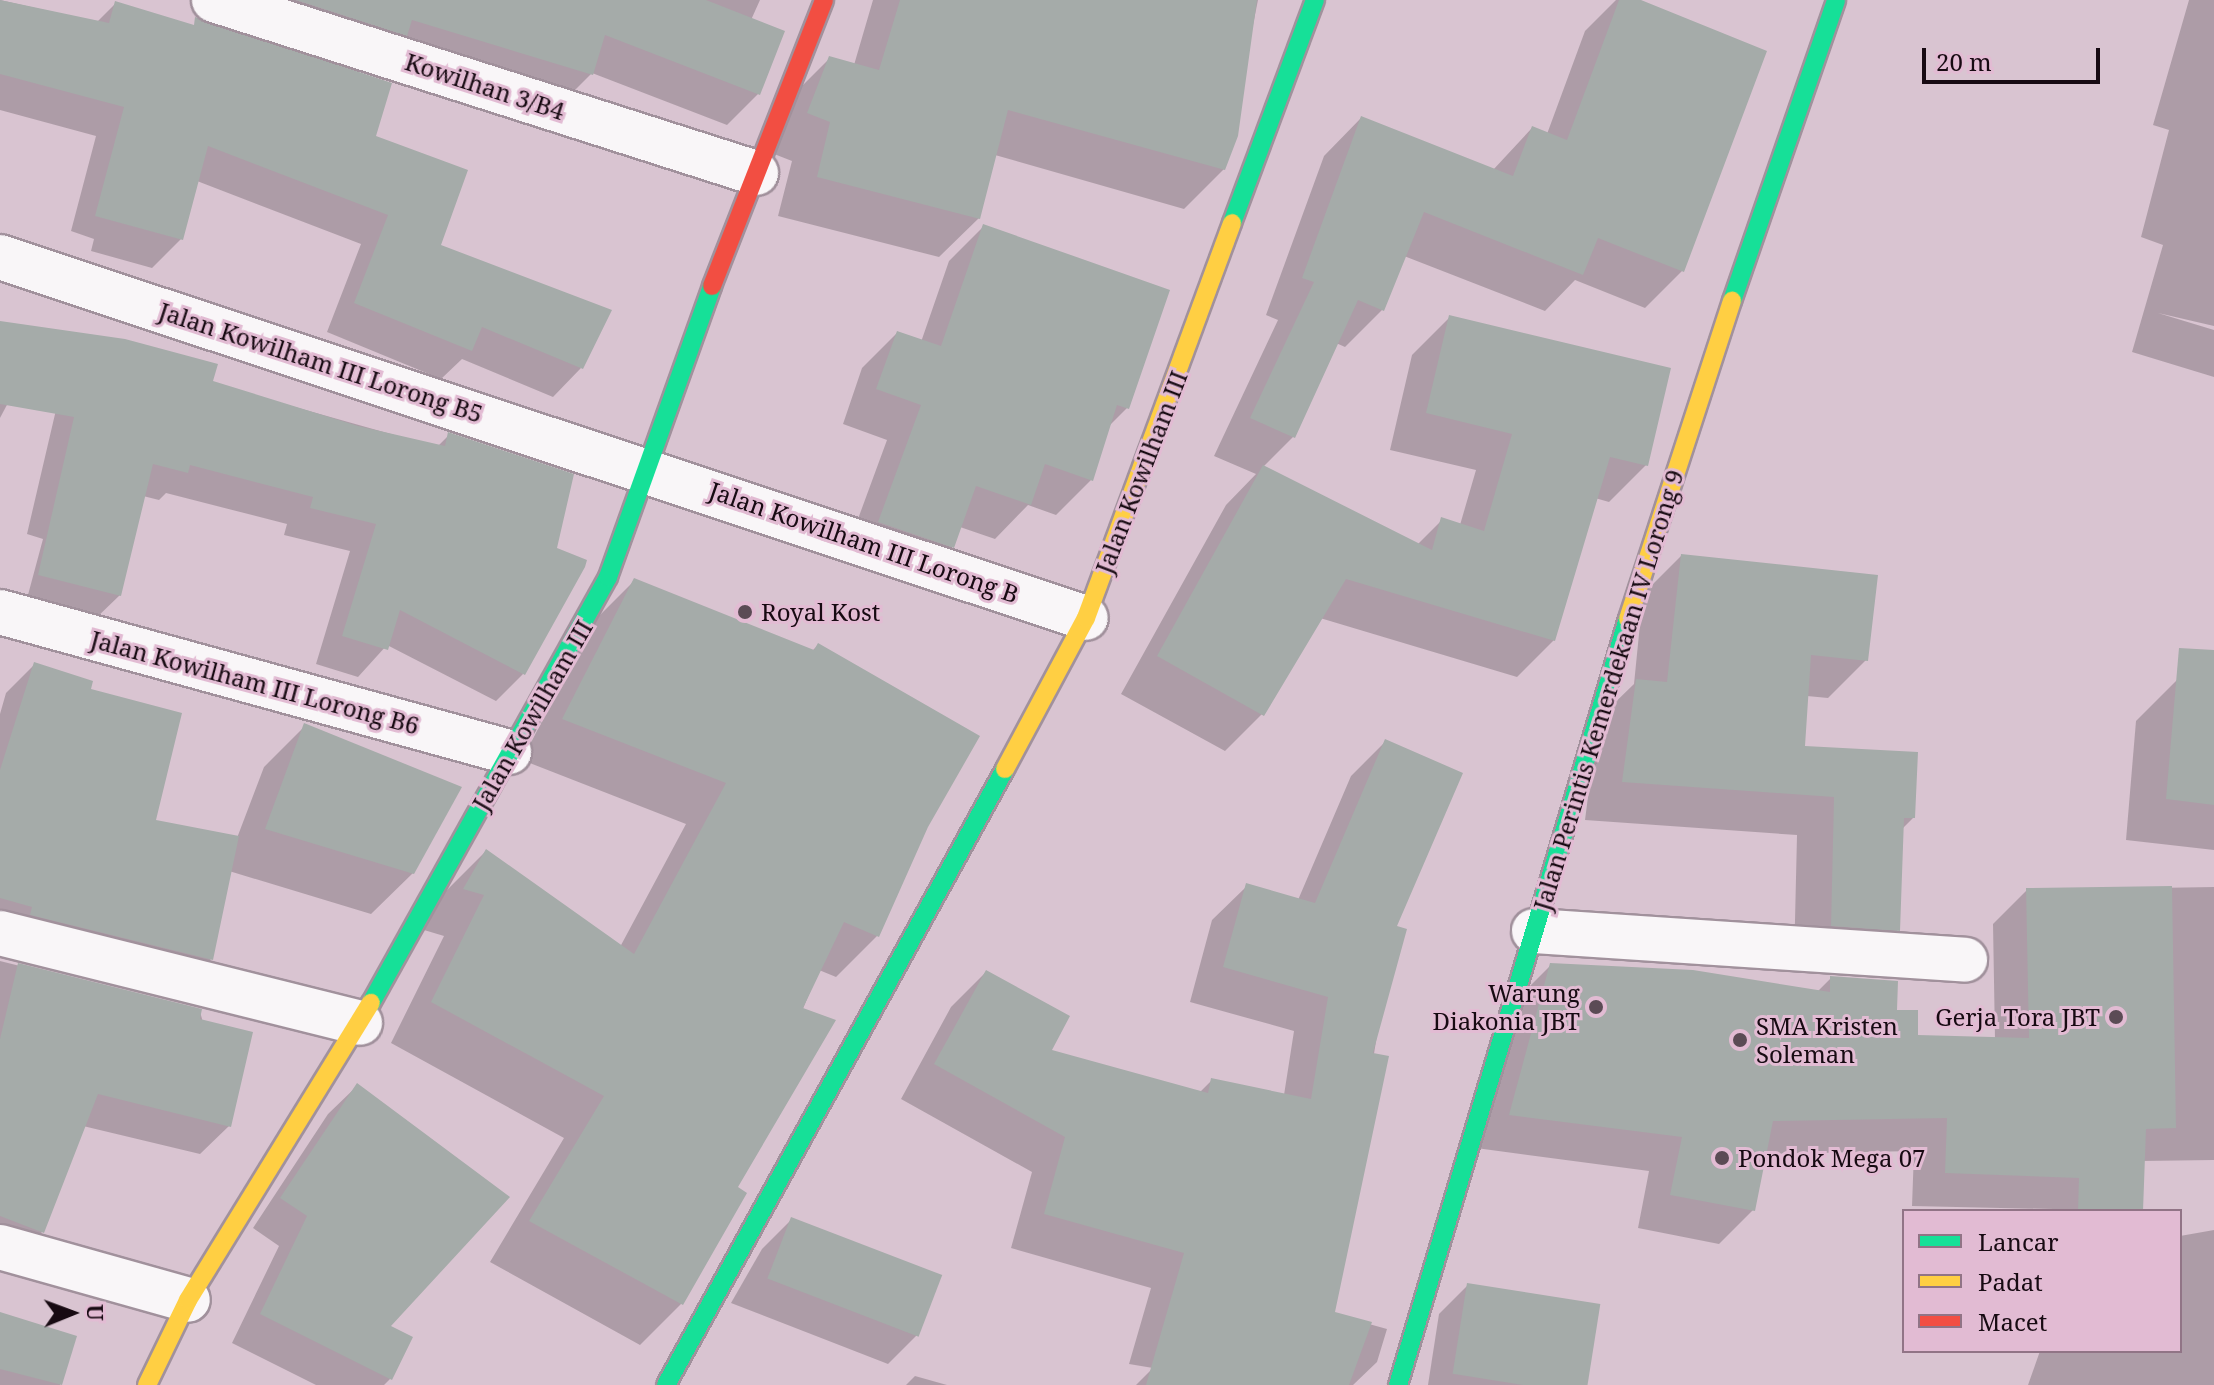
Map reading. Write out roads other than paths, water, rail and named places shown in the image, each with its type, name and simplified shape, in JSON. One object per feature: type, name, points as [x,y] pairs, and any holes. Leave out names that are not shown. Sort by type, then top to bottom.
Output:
[{"type":"street","name":"Kowilhan 3/B4","points":[[214,0],[756,173]]},
{"type":"street","name":"Jalan Kowilham III","points":[[147,1385],[188,1300],[360,1023],[608,577],[642,466],[824,0]]},
{"type":"street","name":"Jalan Kowilham III","points":[[666,1385],[806,1141],[1086,618],[1315,0]]},
{"type":"street","name":"Jalan Perintis Kemerdekaan IV Lorong 9","points":[[1398,1385],[1658,517],[1836,0]]},
{"type":"street","name":"Jalan Kowilham III Lorong B5","points":[[0,257],[642,466]]},
{"type":"street","name":"Jalan Kowilham III Lorong B","points":[[642,466],[1086,618]]},
{"type":"street","name":"Jalan Kowilham III Lorong B6","points":[[0,612],[509,752]]},
{"type":"street","points":[[1534,931],[1965,960]]},
{"type":"street","points":[[0,933],[360,1023]]},
{"type":"street","points":[[0,1247],[188,1300]]},
{"type":"place","name":"Royal Kost","points":[[745,612]]},
{"type":"place","name":"Warung Diakonia JBT","points":[[1596,1007]]},
{"type":"place","name":"Gerja Tora JBT","points":[[2116,1017]]},
{"type":"place","name":"SMA Kristen Soleman","points":[[1740,1040]]},
{"type":"place","name":"Pondok Mega 07","points":[[1722,1158]]}]
